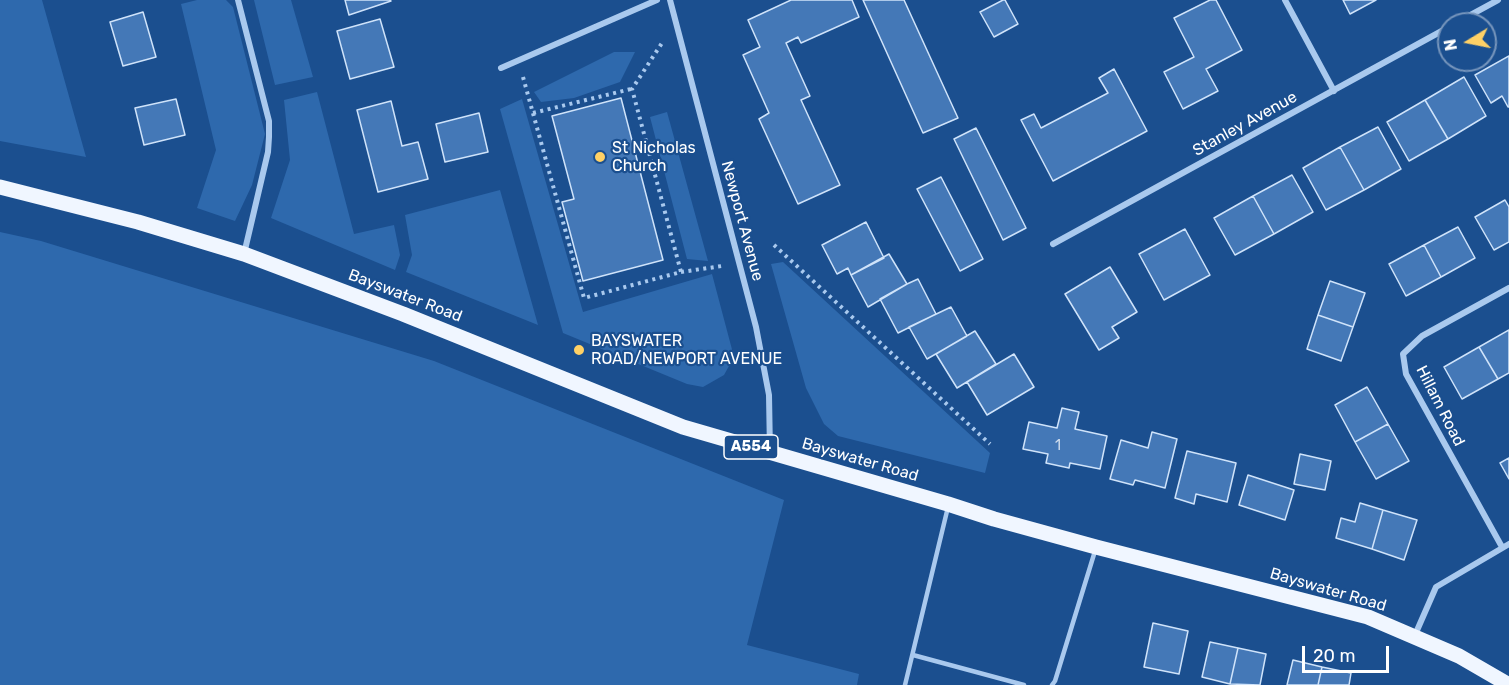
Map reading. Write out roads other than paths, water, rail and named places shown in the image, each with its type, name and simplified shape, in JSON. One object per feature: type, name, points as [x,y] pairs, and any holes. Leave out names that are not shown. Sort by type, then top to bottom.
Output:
[{"type":"main road","name":"Bayswater Road","points":[[0,187],[138,222],[244,254],[424,322],[682,427],[994,519],[1368,617],[1459,656],[1509,685]]},
{"type":"street","points":[[238,0],[268,121],[269,137],[268,152],[244,254]]},
{"type":"street","points":[[501,68],[657,0]]},
{"type":"street","name":"Newport Avenue","points":[[670,0],[756,327],[769,395],[770,453]]},
{"type":"street","points":[[1285,0],[1334,91]]},
{"type":"street","points":[[1476,12],[1498,0]]},
{"type":"street","name":"Stanley Avenue","points":[[1053,244],[1437,34]]},
{"type":"street","name":"Hillam Road","points":[[1502,548],[1406,375],[1403,354],[1422,336],[1509,288]]},
{"type":"street","points":[[1414,637],[1436,587],[1509,544]]},
{"type":"lane","points":[[906,685],[948,504]]},
{"type":"lane","points":[[1052,685],[1096,547]]},
{"type":"lane","points":[[913,655],[1024,685]]},
{"type":"place","name":"St Nicholas Church","points":[[600,157]]},
{"type":"place","name":"BAYSWATER ROAD/NEWPORT AVENUE","points":[[579,350]]}]
